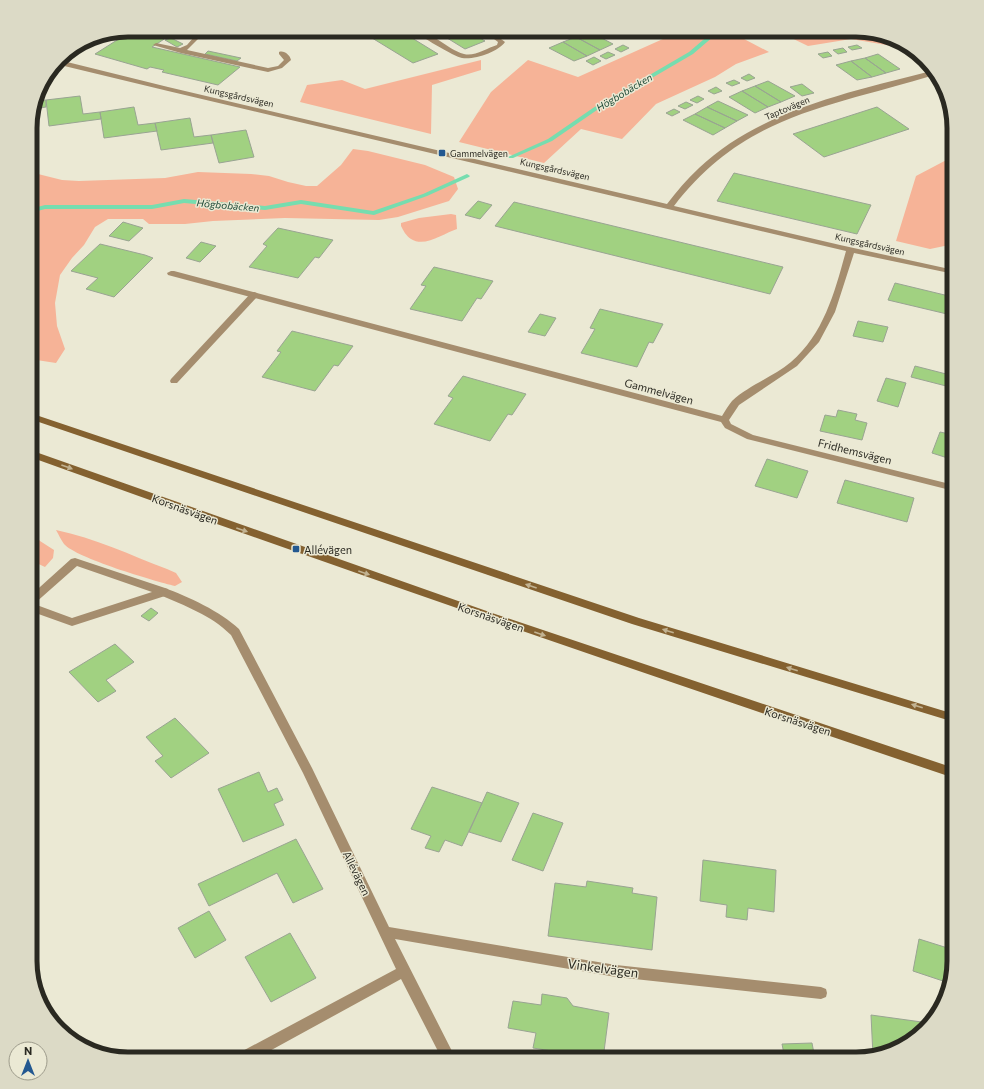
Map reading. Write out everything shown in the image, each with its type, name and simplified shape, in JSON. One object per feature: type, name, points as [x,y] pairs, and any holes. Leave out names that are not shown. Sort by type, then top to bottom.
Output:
[{"type":"main road","points":[[37,418],[636,621],[947,716]]},
{"type":"main road","name":"Korsnäsvägen","points":[[37,456],[207,518],[524,629],[947,771]]},
{"type":"street","points":[[181,51],[189,46],[197,37]]},
{"type":"street","points":[[429,37],[463,56],[477,55],[499,46],[502,42],[495,37]]},
{"type":"street","points":[[156,45],[268,70],[280,67],[288,60],[287,57],[281,53]]},
{"type":"street","name":"Kungsgårdsvägen","points":[[64,64],[167,90],[277,114],[670,206],[850,251],[947,271]]},
{"type":"street","name":"Taptovägen","points":[[670,206],[696,174],[720,153],[749,135],[798,112],[929,74]]},
{"type":"street","points":[[724,420],[736,404],[794,363],[809,349],[821,332],[839,291],[850,251]]},
{"type":"street","name":"Gammelvägen","points":[[171,272],[724,420],[728,426],[750,437]]},
{"type":"street","points":[[174,381],[254,295]]},
{"type":"street","name":"Fridhemsvägen","points":[[750,437],[947,486]]},
{"type":"street","name":"Allévägen","points":[[37,596],[75,562],[164,592],[216,617],[230,626],[235,632],[308,771],[444,1052]]},
{"type":"street","points":[[37,610],[72,622],[164,592]]},
{"type":"street","name":"Vinkelvägen","points":[[386,932],[616,971],[821,993]]},
{"type":"street","points":[[255,1052],[404,971]]},
{"type":"shaded area","points":[[667,37],[740,37],[769,52],[736,64],[715,77],[656,104],[622,139],[581,129],[544,163],[459,142],[491,92],[528,60],[578,77]]},
{"type":"shaded area","points":[[789,37],[862,37],[880,40],[898,47],[851,39],[808,46]]},
{"type":"shaded area","points":[[481,60],[481,70],[432,85],[431,134],[300,102],[307,85],[342,80],[365,89]]},
{"type":"shaded area","points":[[353,149],[368,151],[425,165],[454,177],[458,189],[449,201],[398,217],[379,220],[285,218],[213,221],[185,224],[149,224],[143,219],[108,219],[95,227],[84,245],[72,258],[60,275],[55,303],[57,326],[65,349],[56,363],[37,360],[37,174],[62,180],[79,181],[165,178],[198,172],[251,174],[269,176],[306,186],[317,186],[341,165]]},
{"type":"shaded area","points":[[947,160],[947,245],[930,249],[896,241],[916,176]]},
{"type":"shaded area","points":[[451,214],[456,215],[457,229],[428,241],[422,242],[411,239],[406,235],[401,226],[401,223],[419,218]]},
{"type":"shaded area","points":[[56,530],[99,542],[167,569],[176,573],[182,582],[175,586],[134,574],[83,556],[71,550],[64,544]]},
{"type":"shaded area","points":[[37,538],[54,550],[53,558],[45,567],[37,563]]},
{"type":"building","points":[[167,37],[152,47],[240,67],[218,85],[162,72],[164,70],[150,67],[147,69],[95,54],[121,38]]},
{"type":"building","points":[[370,37],[410,37],[438,54],[413,63]]},
{"type":"building","points":[[445,37],[478,37],[485,41],[465,49]]},
{"type":"building","points":[[576,37],[600,37],[613,44],[600,50]]},
{"type":"building","points":[[576,37],[600,50],[587,56],[563,42]]},
{"type":"building","points":[[171,38],[183,44],[177,47],[165,40]]},
{"type":"building","points":[[563,42],[587,56],[574,61],[549,48]]},
{"type":"building","points":[[623,45],[629,48],[621,52],[615,49]]},
{"type":"building","points":[[857,45],[862,48],[852,50],[848,47]]},
{"type":"building","points":[[843,48],[847,52],[838,54],[833,50]]},
{"type":"building","points":[[208,51],[241,58],[237,61],[205,54]]},
{"type":"building","points":[[608,52],[615,55],[606,59],[600,56]]},
{"type":"building","points":[[828,52],[832,56],[823,58],[818,54]]},
{"type":"building","points":[[878,54],[900,69],[886,73],[865,58]]},
{"type":"building","points":[[594,57],[601,61],[593,65],[586,61]]},
{"type":"building","points":[[865,58],[886,73],[872,77],[851,61]]},
{"type":"building","points":[[851,61],[872,77],[857,80],[836,65]]},
{"type":"building","points":[[749,74],[755,78],[747,81],[741,78]]},
{"type":"building","points":[[734,80],[740,83],[732,86],[726,83]]},
{"type":"building","points":[[768,81],[795,96],[781,102],[755,86]]},
{"type":"building","points":[[802,84],[814,93],[802,96],[790,87]]},
{"type":"building","points":[[755,86],[781,102],[768,107],[742,91]]},
{"type":"building","points":[[716,87],[722,91],[714,94],[708,91]]},
{"type":"building","points":[[742,91],[768,107],[755,113],[729,97]]},
{"type":"building","points":[[80,96],[83,114],[100,112],[101,119],[49,126],[46,100]]},
{"type":"building","points":[[698,96],[704,99],[697,103],[690,100]]},
{"type":"building","points":[[41,100],[46,100],[46,107],[39,108]]},
{"type":"building","points":[[718,101],[748,115],[737,121],[707,107]]},
{"type":"building","points":[[686,102],[693,105],[685,109],[678,106]]},
{"type":"building","points":[[134,107],[138,125],[155,123],[157,131],[104,138],[100,112]]},
{"type":"building","points":[[707,107],[737,121],[725,128],[695,114]]},
{"type":"building","points":[[877,107],[909,129],[824,157],[793,134]]},
{"type":"building","points":[[674,109],[680,112],[672,116],[666,113]]},
{"type":"building","points":[[695,114],[725,128],[713,135],[683,120]]},
{"type":"building","points":[[190,118],[194,137],[211,135],[213,143],[161,150],[155,123]]},
{"type":"building","points":[[246,130],[254,157],[219,163],[211,135]]},
{"type":"building","points":[[734,173],[871,205],[857,234],[717,201]]},
{"type":"building","points":[[478,201],[492,205],[480,219],[465,215]]},
{"type":"building","points":[[514,202],[783,267],[770,294],[495,226]]},
{"type":"building","points":[[123,222],[143,228],[129,241],[109,236]]},
{"type":"building","points":[[278,228],[333,240],[319,258],[315,257],[298,278],[249,267],[267,246],[263,244]]},
{"type":"building","points":[[201,242],[216,246],[200,262],[186,258]]},
{"type":"building","points":[[100,244],[153,258],[114,297],[86,289],[98,278],[71,271]]},
{"type":"building","points":[[434,267],[493,281],[481,299],[477,298],[462,321],[410,309],[426,286],[421,285]]},
{"type":"building","points":[[895,283],[947,296],[947,314],[888,300]]},
{"type":"building","points":[[600,309],[663,324],[653,343],[649,342],[637,367],[581,353],[595,329],[590,328]]},
{"type":"building","points":[[540,314],[556,318],[545,336],[528,332]]},
{"type":"building","points":[[858,321],[888,327],[883,342],[853,336]]},
{"type":"building","points":[[292,331],[353,346],[338,366],[334,365],[315,391],[262,377],[281,352],[277,351]]},
{"type":"building","points":[[915,366],[947,374],[947,386],[911,377]]},
{"type":"building","points":[[463,376],[526,394],[512,415],[508,414],[490,441],[434,424],[453,398],[448,396]]},
{"type":"building","points":[[886,378],[906,383],[898,407],[877,401]]},
{"type":"building","points":[[838,410],[857,414],[855,420],[867,423],[862,440],[820,431],[825,415],[836,417]]},
{"type":"building","points":[[940,432],[947,434],[947,458],[932,453]]},
{"type":"building","points":[[767,459],[808,471],[797,498],[755,486]]},
{"type":"building","points":[[845,480],[914,498],[907,522],[837,503]]},
{"type":"building","points":[[151,608],[158,613],[149,621],[141,616]]},
{"type":"building","points":[[115,644],[134,662],[106,680],[116,691],[98,702],[69,672]]},
{"type":"building","points":[[175,718],[209,753],[171,778],[155,761],[163,756],[146,737]]},
{"type":"building","points":[[259,772],[268,792],[277,788],[283,800],[274,804],[284,825],[243,842],[218,789]]},
{"type":"building","points":[[432,787],[482,803],[462,846],[445,840],[439,852],[425,848],[431,836],[411,829]]},
{"type":"building","points":[[487,792],[519,803],[501,842],[469,832]]},
{"type":"building","points":[[533,813],[563,823],[543,871],[512,860]]},
{"type":"building","points":[[296,839],[323,889],[293,903],[277,873],[209,906],[198,884]]},
{"type":"building","points":[[703,860],[776,870],[774,912],[748,908],[747,920],[726,917],[727,905],[700,901]]},
{"type":"building","points":[[587,881],[633,888],[632,893],[657,897],[652,950],[548,936],[555,883],[586,887]]},
{"type":"building","points":[[209,911],[226,940],[195,958],[178,928]]},
{"type":"building","points":[[290,933],[316,978],[271,1002],[245,957]]},
{"type":"building","points":[[919,939],[947,948],[944,981],[913,971]]},
{"type":"building","points":[[542,994],[567,998],[573,1006],[609,1013],[604,1052],[558,1052],[533,1048],[536,1033],[508,1028],[513,1001],[541,1005]]},
{"type":"building","points":[[871,1015],[923,1022],[907,1037],[896,1043],[873,1050]]},
{"type":"building","points":[[812,1043],[814,1052],[784,1052],[782,1044]]},
{"type":"waterway","name":"Högbobäcken","points":[[511,157],[550,140],[595,109],[691,53],[710,37]]},
{"type":"waterway","name":"Högbobäcken","points":[[37,209],[45,207],[152,207],[184,201],[265,208],[301,202],[374,213],[425,195],[467,176]]},
{"type":"place","name":"Gammelvägen","points":[[442,153]]},
{"type":"place","name":"Allévägen","points":[[296,549]]}]
